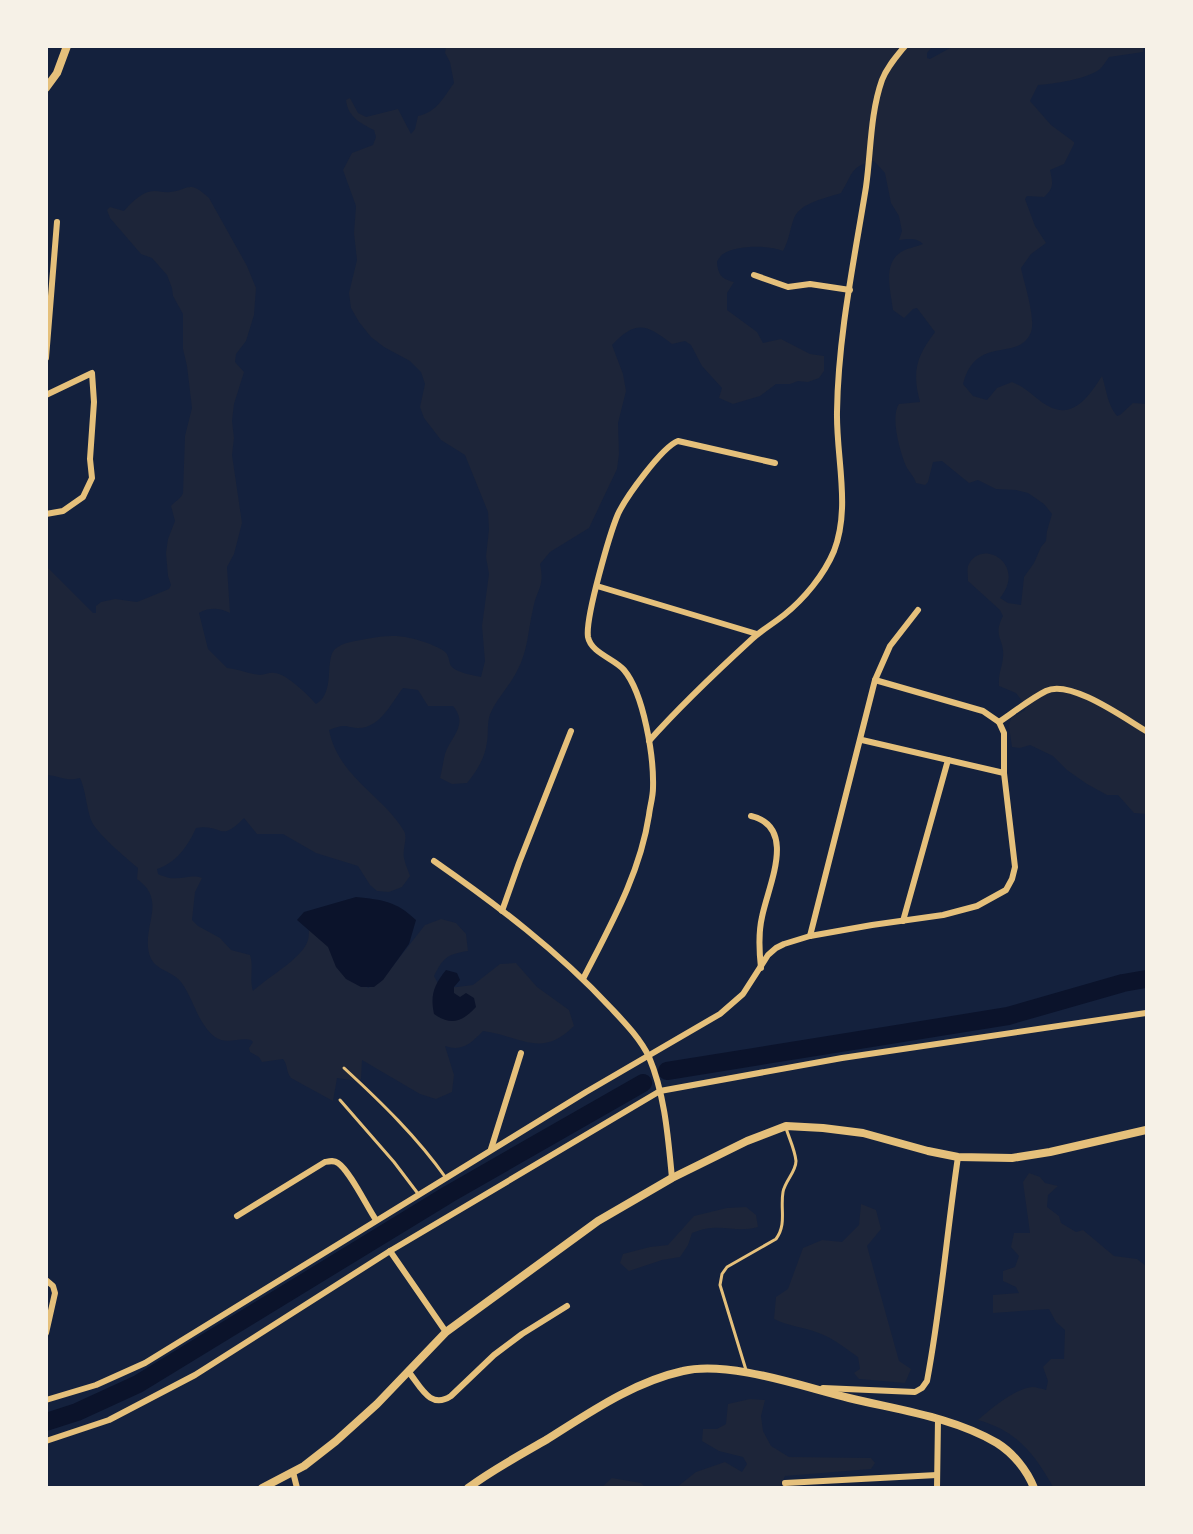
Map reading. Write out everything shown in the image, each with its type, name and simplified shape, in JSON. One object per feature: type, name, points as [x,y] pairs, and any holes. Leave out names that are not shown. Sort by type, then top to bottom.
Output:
[{"type":"main road","points":[[468,1488],[583,1417],[646,1382],[686,1370],[716,1369],[747,1373],[807,1387],[938,1419],[975,1432],[999,1444],[1018,1460],[1034,1488]]},
{"type":"street","points":[[46,88],[57,73],[67,46]]},
{"type":"street","points":[[649,741],[678,708],[757,634],[802,599],[819,577],[834,551],[842,519],[837,413],[840,354],[876,105],[882,80],[889,66],[905,46]]},
{"type":"street","points":[[46,358],[57,222]]},
{"type":"street","points":[[754,275],[788,287],[810,284],[850,291]]},
{"type":"street","points":[[46,395],[92,373],[94,402],[90,459],[92,478],[83,497],[63,511],[46,514]]},
{"type":"street","points":[[583,979],[632,881],[646,832],[653,788],[649,741],[634,684],[622,668],[596,649],[588,640],[588,626],[597,586],[618,515],[629,495],[672,443],[684,441],[775,463]]},
{"type":"street","points":[[597,586],[757,634]]},
{"type":"street","points":[[810,936],[862,740],[875,680],[890,646],[918,610]]},
{"type":"street","points":[[46,1400],[96,1385],[145,1363],[491,1150],[720,1014],[743,994],[768,955],[776,948],[810,936],[943,915],[977,906],[1006,890],[1015,867],[1004,773],[1005,733],[999,722],[983,711],[875,680]]},
{"type":"street","points":[[999,722],[1046,691],[1056,688],[1076,691],[1146,731]]},
{"type":"street","points":[[502,911],[571,731]]},
{"type":"street","points":[[862,740],[1004,773]]},
{"type":"street","points":[[903,921],[948,760]]},
{"type":"street","points":[[751,816],[762,819],[772,828],[777,840],[776,857],[759,934],[761,968]]},
{"type":"street","points":[[434,861],[502,911],[583,979],[633,1032],[648,1055],[660,1091],[668,1131],[672,1178]]},
{"type":"street","points":[[46,1441],[109,1419],[195,1375],[390,1251],[660,1091],[842,1058],[1146,1012]]},
{"type":"street","points":[[491,1150],[521,1053]]},
{"type":"street","points":[[262,1488],[293,1472],[336,1441],[377,1404],[446,1332],[598,1221],[672,1178],[747,1141],[786,1126],[823,1128],[863,1133],[958,1157],[1012,1158],[1050,1152],[1146,1130]]},
{"type":"street","points":[[807,1387],[915,1392],[927,1382],[945,1270],[958,1157]]},
{"type":"street","points":[[237,1216],[325,1162],[331,1161],[337,1162],[345,1170],[376,1220]]},
{"type":"street","points":[[390,1251],[446,1332]]},
{"type":"street","points":[[46,1280],[53,1286],[55,1293],[46,1334]]},
{"type":"street","points":[[408,1371],[429,1397],[436,1402],[443,1401],[494,1355],[522,1334],[567,1306]]},
{"type":"street","points":[[937,1488],[938,1419]]},
{"type":"street","points":[[293,1472],[297,1488]]},
{"type":"street","points":[[785,1483],[937,1475]]},
{"type":"lane","points":[[344,1068],[399,1121],[432,1158],[446,1178]]},
{"type":"lane","points":[[340,1100],[394,1162],[419,1195]]},
{"type":"lane","points":[[747,1373],[720,1285],[722,1274],[727,1268],[776,1239],[781,1232],[783,1189],[795,1167],[796,1159],[786,1126]]},
{"type":"shaded area","points":[[446,47],[932,47],[927,53],[927,58],[930,59],[952,47],[1143,47],[1143,52],[1109,57],[1100,69],[1087,76],[1038,85],[1030,101],[1051,125],[1074,144],[1064,164],[1050,170],[1052,185],[1050,191],[1044,197],[1027,196],[1025,199],[1035,226],[1046,243],[1031,254],[1021,268],[1031,310],[1031,332],[1025,341],[1017,346],[987,353],[977,359],[969,368],[963,384],[973,396],[987,400],[997,388],[1012,382],[1050,407],[1068,410],[1090,394],[1102,376],[1109,402],[1117,416],[1133,403],[1146,404],[1146,814],[1134,813],[1118,795],[1107,795],[1087,784],[1067,770],[1053,756],[1030,745],[1020,748],[1012,747],[1009,726],[1011,718],[1025,710],[1026,706],[1016,693],[999,686],[1003,651],[999,629],[1003,616],[1000,610],[968,581],[968,566],[974,558],[982,554],[991,554],[999,558],[1008,574],[1007,585],[1000,598],[1008,603],[1021,605],[1024,577],[1046,541],[1052,514],[1044,504],[1028,493],[996,489],[978,480],[969,483],[942,461],[933,462],[928,482],[925,485],[916,483],[906,466],[897,435],[896,410],[899,404],[920,402],[916,382],[917,365],[935,332],[917,308],[904,318],[893,310],[889,279],[891,264],[895,257],[906,249],[923,244],[915,239],[899,240],[902,231],[899,216],[891,203],[885,173],[874,161],[860,165],[853,172],[841,193],[808,204],[797,213],[783,251],[753,247],[736,249],[723,254],[717,262],[721,275],[734,282],[727,293],[727,310],[757,332],[763,343],[781,339],[810,354],[824,356],[824,371],[819,378],[808,382],[776,384],[760,396],[733,404],[719,398],[722,388],[702,366],[691,345],[685,341],[672,344],[655,332],[635,328],[612,345],[623,374],[626,391],[618,423],[617,469],[589,528],[550,552],[540,564],[541,583],[521,663],[490,714],[487,742],[482,759],[467,783],[452,784],[440,778],[445,754],[459,725],[457,713],[453,706],[428,706],[418,690],[403,688],[384,714],[372,724],[357,728],[341,726],[329,730],[334,747],[342,761],[395,818],[404,831],[404,858],[410,876],[402,887],[389,892],[377,891],[370,885],[358,866],[316,853],[283,834],[257,834],[244,818],[230,830],[196,828],[181,853],[170,863],[157,869],[158,874],[165,877],[202,878],[195,892],[192,920],[198,926],[220,938],[231,950],[250,955],[253,991],[305,947],[309,934],[307,916],[368,988],[381,981],[425,925],[441,919],[456,923],[466,934],[468,951],[450,955],[440,965],[434,976],[441,989],[473,985],[500,964],[516,963],[537,987],[569,1010],[574,1026],[562,1036],[551,1041],[530,1043],[483,1031],[462,1047],[445,1046],[454,1075],[452,1092],[436,1099],[420,1094],[362,1060],[361,1079],[357,1081],[337,1078],[333,1101],[291,1078],[283,1059],[262,1062],[259,1057],[250,1052],[249,1048],[253,1042],[251,1040],[228,1041],[215,1037],[209,1031],[181,982],[152,961],[148,937],[152,902],[150,894],[137,879],[138,868],[94,825],[89,815],[80,778],[67,779],[47,775],[46,566],[93,613],[96,613],[96,606],[101,602],[115,599],[137,602],[169,589],[171,585],[166,553],[168,539],[175,521],[171,506],[183,493],[185,436],[192,408],[183,349],[183,314],[173,296],[167,275],[152,258],[141,254],[110,218],[107,210],[110,207],[124,211],[130,204],[150,191],[168,192],[193,187],[209,198],[247,266],[256,288],[254,315],[246,341],[236,354],[235,362],[244,372],[234,404],[232,421],[234,438],[232,455],[242,523],[234,554],[227,567],[230,613],[214,609],[199,613],[208,649],[227,668],[262,675],[279,674],[296,685],[316,704],[326,692],[330,661],[335,649],[346,643],[375,637],[398,636],[430,644],[445,652],[451,666],[457,670],[481,677],[485,661],[482,626],[489,574],[486,557],[488,512],[465,455],[441,440],[424,418],[420,407],[425,384],[421,372],[410,361],[371,337],[351,308],[349,293],[357,260],[354,233],[356,206],[343,170],[352,153],[373,145],[376,137],[374,130],[352,115],[346,100],[350,98],[358,113],[366,117],[398,109],[411,134],[415,129],[418,116],[435,108],[454,83],[450,62],[445,53]]},
{"type":"shaded area","points":[[356,897],[389,902],[416,920],[409,944],[383,980],[374,987],[361,987],[346,979],[336,967],[328,947],[297,920],[304,912]]},
{"type":"shaded area","points":[[446,970],[457,973],[460,980],[454,987],[454,993],[460,997],[466,993],[474,998],[476,1007],[456,1021],[446,1020],[434,1014],[432,1001],[434,990]]},
{"type":"shaded area","points":[[1029,1173],[1040,1177],[1045,1183],[1058,1186],[1048,1195],[1047,1207],[1059,1216],[1061,1223],[1076,1232],[1083,1230],[1114,1256],[1137,1259],[1146,1266],[1146,1487],[1053,1487],[1039,1464],[1023,1445],[1004,1430],[978,1420],[1018,1391],[1032,1387],[1046,1390],[1048,1381],[1043,1367],[1051,1359],[1064,1359],[1065,1330],[1056,1322],[1049,1309],[993,1313],[993,1295],[1019,1293],[1016,1287],[1003,1281],[1003,1271],[1015,1267],[1019,1256],[1011,1247],[1014,1233],[1030,1233],[1023,1182]]},
{"type":"shaded area","points":[[861,1204],[876,1210],[881,1229],[867,1246],[899,1361],[911,1369],[905,1383],[859,1379],[854,1373],[860,1369],[858,1357],[843,1346],[822,1334],[774,1319],[776,1297],[788,1289],[803,1248],[822,1240],[842,1242],[859,1225]]},
{"type":"shaded area","points":[[746,1207],[756,1215],[758,1227],[702,1230],[692,1233],[680,1257],[662,1260],[629,1271],[620,1263],[623,1254],[668,1245],[694,1216],[727,1208]]},
{"type":"shaded area","points":[[750,1399],[765,1400],[761,1416],[763,1431],[771,1446],[789,1457],[871,1458],[875,1463],[871,1469],[785,1476],[780,1487],[677,1487],[696,1472],[725,1462],[742,1472],[747,1464],[743,1457],[719,1451],[702,1441],[703,1429],[717,1429],[726,1424],[728,1404]]},
{"type":"shaded area","points":[[612,1478],[641,1483],[645,1487],[602,1487]]},
{"type":"waterway","points":[[667,1071],[1008,1016],[1123,983],[1146,979]]},
{"type":"waterway","points":[[46,1422],[77,1412],[138,1384],[449,1194],[643,1083]]}]
